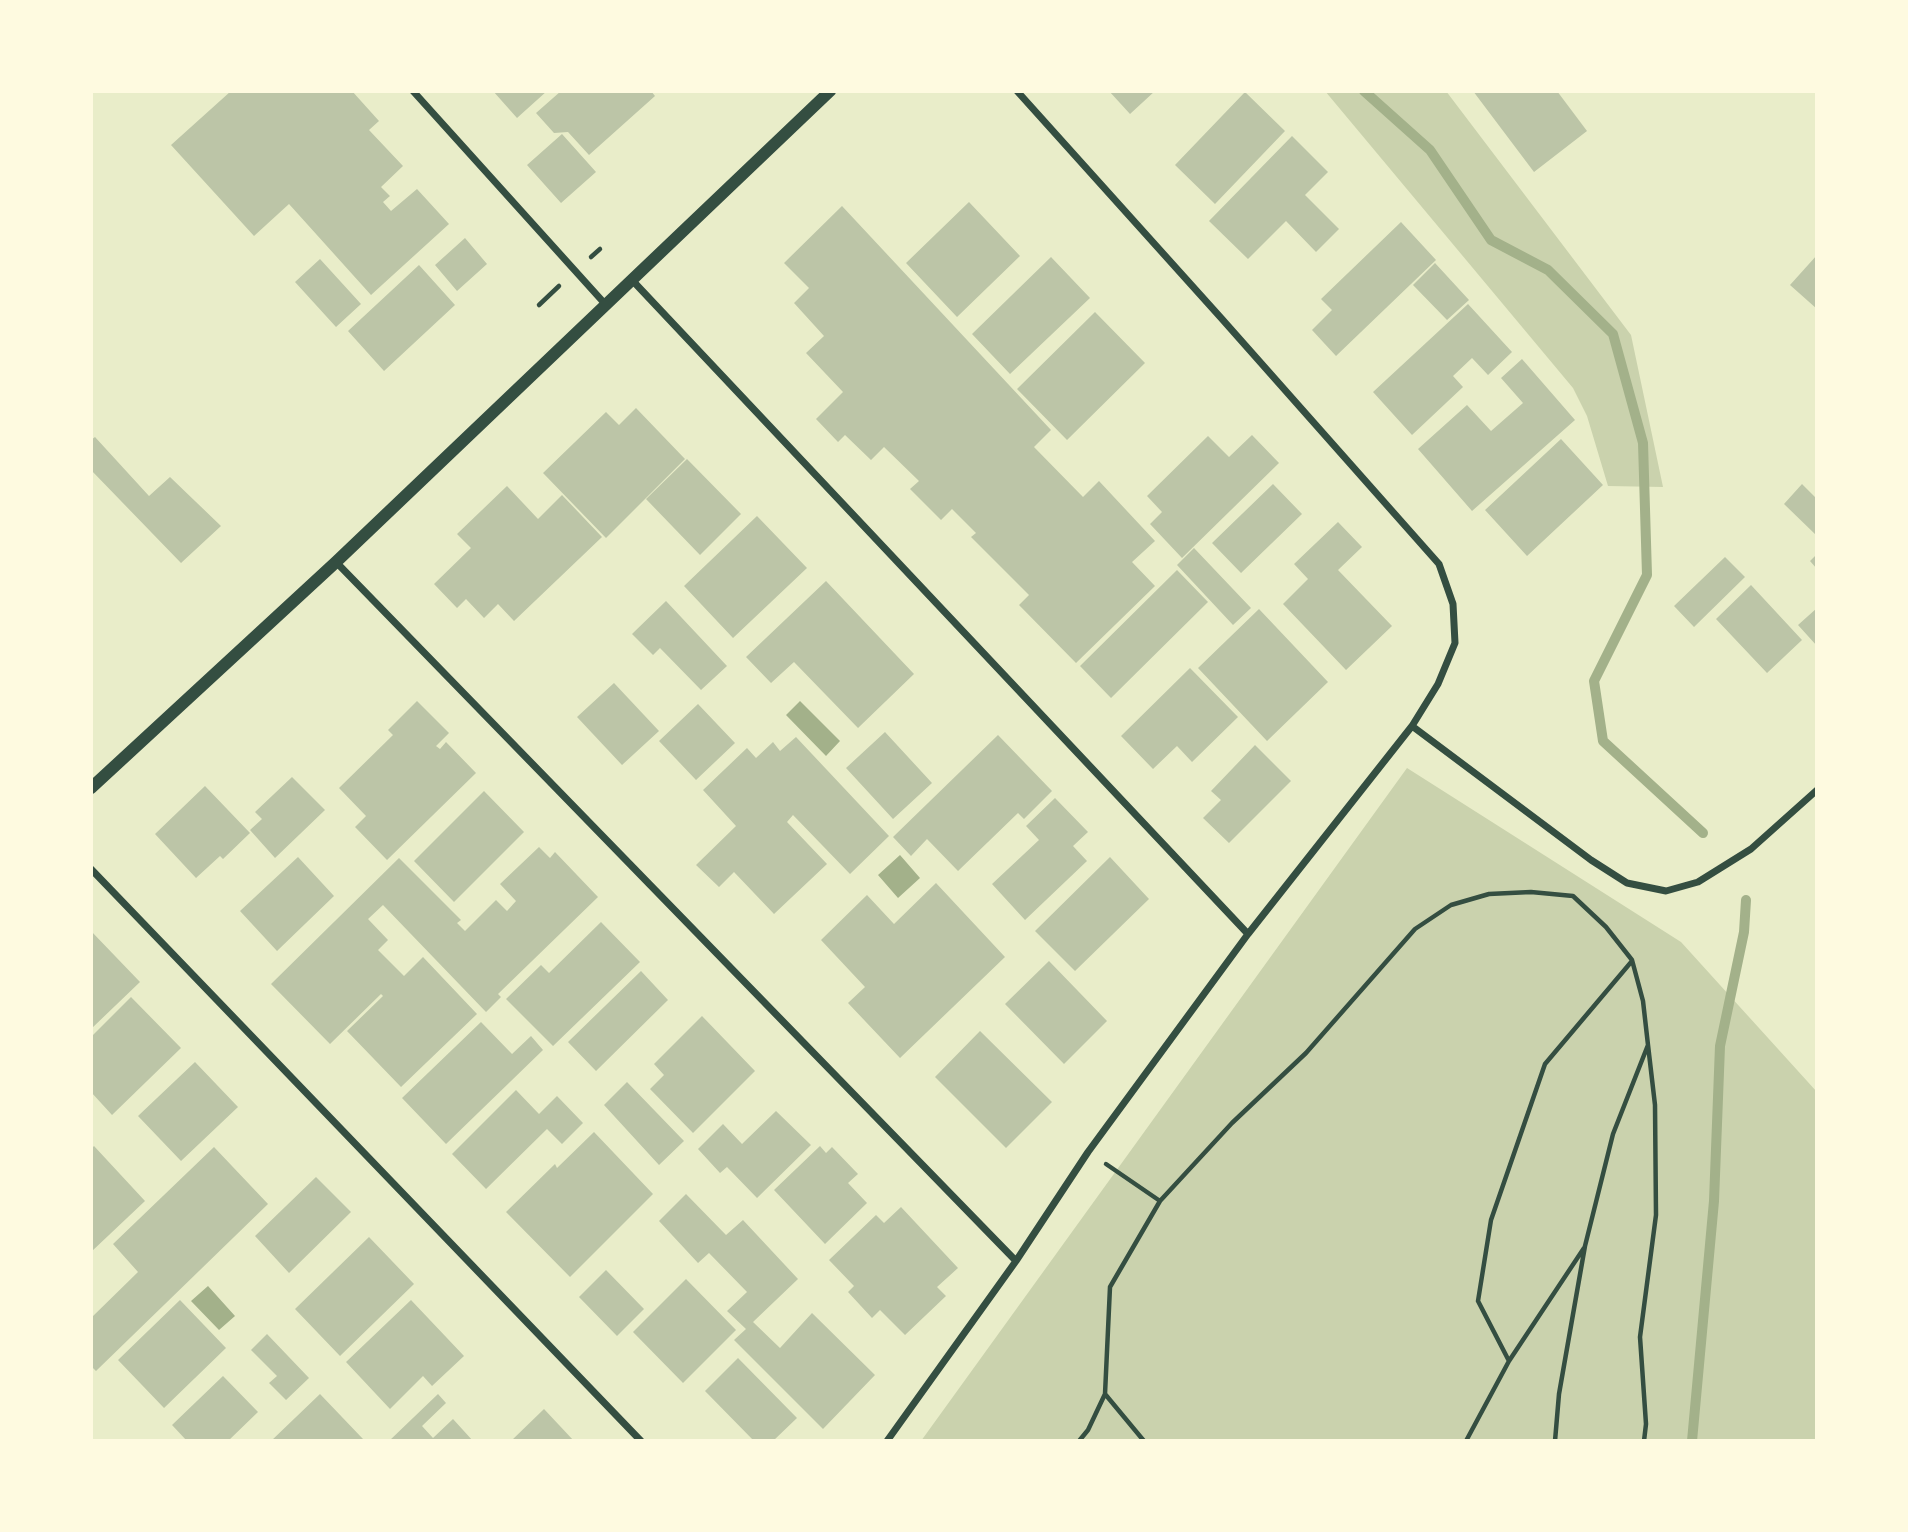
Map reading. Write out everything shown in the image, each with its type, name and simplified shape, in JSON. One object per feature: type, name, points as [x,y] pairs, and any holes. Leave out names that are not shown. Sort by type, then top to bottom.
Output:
[{"type":"street","points":[[413,91],[606,305]]},
{"type":"street","points":[[91,788],[336,562],[830,91]]},
{"type":"street","points":[[887,1441],[1016,1261],[1088,1152],[1248,934],[1412,726],[1438,684],[1455,643],[1452,604],[1439,564],[1017,91]]},
{"type":"street","points":[[632,280],[1248,934]]},
{"type":"street","points":[[336,562],[1016,1261]]},
{"type":"street","points":[[1412,726],[1627,883],[1666,891],[1698,882],[1751,849],[1817,790]]},
{"type":"street","points":[[91,869],[641,1441]]},
{"type":"path","points":[[1079,1441],[1088,1430],[1105,1394],[1110,1287],[1160,1200],[1232,1122],[1306,1054],[1415,929],[1451,905],[1489,894],[1531,892],[1573,896],[1606,927],[1632,960],[1643,1001],[1655,1105],[1656,1215],[1640,1337],[1646,1424],[1644,1441]]},
{"type":"path","points":[[1509,1362],[1478,1301],[1491,1220],[1545,1064],[1632,960]]},
{"type":"path","points":[[1555,1441],[1559,1394],[1586,1246],[1613,1134],[1648,1045]]},
{"type":"path","points":[[1088,1152],[1160,1200]]},
{"type":"path","points":[[1466,1441],[1509,1362],[1586,1246]]},
{"type":"path","points":[[1105,1394],[1144,1441]]},
{"type":"shaded area","points":[[1325,91],[1446,91],[1631,335],[1663,487],[1608,486],[1587,416],[1573,388]]},
{"type":"shaded area","points":[[800,701],[840,741],[826,756],[786,715]]},
{"type":"shaded area","points":[[1407,768],[1681,942],[1817,1092],[1817,1441],[921,1441]]},
{"type":"shaded area","points":[[900,855],[920,878],[898,898],[878,875]]},
{"type":"shaded area","points":[[208,1286],[235,1316],[219,1330],[191,1301]]},
{"type":"building","points":[[231,91],[352,91],[379,121],[369,130],[403,166],[381,187],[390,196],[383,202],[391,211],[417,189],[449,224],[371,295],[289,204],[254,236],[171,145]]},
{"type":"building","points":[[493,91],[547,91],[517,118]]},
{"type":"building","points":[[561,91],[651,91],[655,96],[589,155],[568,132],[554,133],[536,113]]},
{"type":"building","points":[[1109,91],[1155,91],[1130,114]]},
{"type":"building","points":[[1473,91],[1557,91],[1587,131],[1534,172]]},
{"type":"building","points":[[1245,92],[1285,131],[1215,204],[1175,165]]},
{"type":"building","points":[[562,134],[596,172],[561,203],[527,165]]},
{"type":"building","points":[[1292,136],[1328,172],[1305,195],[1339,229],[1316,252],[1286,221],[1248,259],[1209,221]]},
{"type":"building","points":[[969,202],[1020,256],[957,317],[906,263]]},
{"type":"building","points":[[842,206],[1051,430],[1034,447],[1083,497],[1099,481],[1155,541],[1132,562],[1155,586],[1076,663],[1019,605],[1029,595],[971,537],[976,533],[952,509],[941,520],[910,489],[919,481],[884,447],[871,460],[845,435],[838,442],[816,419],[843,392],[806,353],[824,336],[794,303],[809,288],[784,263]]},
{"type":"building","points":[[1401,222],[1436,260],[1336,356],[1312,330],[1332,310],[1321,299]]},
{"type":"building","points":[[465,238],[487,264],[457,291],[435,265]]},
{"type":"building","points":[[1817,255],[1817,309],[1790,285]]},
{"type":"building","points":[[1051,257],[1090,298],[1010,374],[972,334]]},
{"type":"building","points":[[320,259],[361,304],[336,327],[295,282]]},
{"type":"building","points":[[1435,263],[1469,300],[1447,320],[1413,285]]},
{"type":"building","points":[[419,265],[455,305],[384,371],[348,331]]},
{"type":"building","points":[[1468,304],[1512,352],[1488,375],[1472,358],[1453,376],[1463,387],[1412,435],[1373,392]]},
{"type":"building","points":[[1095,312],[1145,363],[1067,440],[1017,389]]},
{"type":"building","points":[[1522,359],[1575,420],[1472,511],[1418,449],[1467,405],[1491,431],[1523,403],[1501,378]]},
{"type":"building","points":[[636,408],[685,459],[606,538],[543,473],[606,412],[619,425]]},
{"type":"building","points":[[1252,435],[1279,463],[1182,558],[1150,524],[1162,512],[1147,496],[1208,436],[1229,457]]},
{"type":"building","points":[[95,437],[149,496],[170,477],[221,526],[181,563],[91,470],[91,440]]},
{"type":"building","points":[[1561,439],[1603,485],[1527,556],[1485,510]]},
{"type":"building","points":[[687,459],[741,514],[700,555],[646,499]]},
{"type":"building","points":[[1273,484],[1302,514],[1241,573],[1212,543]]},
{"type":"building","points":[[1802,484],[1817,499],[1817,536],[1784,504]]},
{"type":"building","points":[[507,486],[538,519],[562,495],[602,537],[514,621],[498,604],[484,618],[466,599],[457,608],[434,584],[471,548],[457,534]]},
{"type":"building","points":[[757,516],[807,568],[733,638],[684,586]]},
{"type":"building","points":[[1338,522],[1362,547],[1338,570],[1392,626],[1346,670],[1283,604],[1308,579],[1294,564]]},
{"type":"building","points":[[1194,548],[1251,608],[1233,625],[1177,565]]},
{"type":"building","points":[[1817,554],[1817,569],[1810,561]]},
{"type":"building","points":[[1725,557],[1745,577],[1694,627],[1674,606]]},
{"type":"building","points":[[1177,570],[1208,602],[1111,698],[1080,666]]},
{"type":"building","points":[[826,581],[914,674],[858,728],[794,662],[771,683],[746,657]]},
{"type":"building","points":[[1751,585],[1802,640],[1767,673],[1716,619]]},
{"type":"building","points":[[666,601],[727,666],[701,690],[660,648],[653,655],[632,634]]},
{"type":"building","points":[[1817,608],[1817,646],[1798,625]]},
{"type":"building","points":[[1259,609],[1328,682],[1267,741],[1198,668]]},
{"type":"building","points":[[1190,668],[1238,717],[1192,762],[1177,746],[1153,769],[1121,736]]},
{"type":"building","points":[[614,683],[659,731],[622,765],[577,717]]},
{"type":"building","points":[[417,701],[449,733],[436,746],[440,749],[446,742],[476,773],[387,860],[355,827],[366,816],[339,788],[393,735],[388,730]]},
{"type":"building","points":[[698,704],[735,743],[696,780],[659,741]]},
{"type":"building","points":[[885,732],[932,783],[893,819],[846,768]]},
{"type":"building","points":[[998,735],[1052,791],[1024,819],[1018,813],[958,871],[927,839],[911,856],[893,837]]},
{"type":"building","points":[[796,737],[889,836],[850,874],[793,815],[787,822],[827,864],[774,914],[734,872],[719,887],[696,865],[736,826],[703,790],[747,748],[756,758],[773,742],[780,751]]},
{"type":"building","points":[[1255,745],[1291,781],[1229,843],[1203,818],[1221,800],[1211,791]]},
{"type":"building","points":[[292,777],[325,810],[275,858],[250,830],[262,819],[255,812]]},
{"type":"building","points":[[205,786],[250,833],[223,859],[220,856],[196,878],[155,834]]},
{"type":"building","points":[[484,791],[524,832],[454,902],[414,861]]},
{"type":"building","points":[[1055,798],[1088,832],[1073,846],[1087,861],[1025,920],[992,884],[1039,840],[1026,826]]},
{"type":"building","points":[[539,847],[550,858],[555,852],[598,897],[498,994],[501,997],[486,1012],[383,905],[368,919],[388,940],[378,950],[404,976],[423,957],[477,1014],[401,1087],[347,1031],[383,996],[381,994],[330,1044],[271,984],[399,858],[461,920],[457,923],[465,931],[496,900],[507,911],[516,901],[500,884]]},
{"type":"building","points":[[298,857],[334,896],[277,951],[240,911]]},
{"type":"building","points":[[1110,857],[1149,899],[1075,971],[1035,931]]},
{"type":"building","points":[[936,883],[1005,957],[900,1058],[848,1003],[865,987],[821,940],[867,895],[894,924]]},
{"type":"building","points":[[601,922],[640,962],[553,1046],[506,999],[541,965],[549,973]]},
{"type":"building","points":[[91,931],[140,982],[91,1029]]},
{"type":"building","points":[[1049,961],[1107,1021],[1064,1064],[1005,1004]]},
{"type":"building","points":[[641,971],[668,1000],[596,1071],[568,1042]]},
{"type":"building","points":[[131,997],[181,1048],[112,1115],[91,1092],[91,1037]]},
{"type":"building","points":[[702,1016],[755,1071],[693,1133],[650,1089],[664,1075],[654,1064]]},
{"type":"building","points":[[481,1022],[512,1054],[531,1036],[543,1050],[446,1144],[402,1098]]},
{"type":"building","points":[[980,1031],[1052,1102],[1006,1148],[935,1077]]},
{"type":"building","points":[[195,1062],[238,1107],[181,1161],[138,1116]]},
{"type":"building","points":[[627,1082],[684,1141],[659,1165],[604,1105]]},
{"type":"building","points":[[516,1090],[539,1114],[557,1096],[583,1123],[562,1144],[547,1129],[486,1189],[452,1154]]},
{"type":"building","points":[[776,1111],[811,1145],[757,1198],[727,1167],[720,1173],[698,1149],[723,1124],[742,1144]]},
{"type":"building","points":[[594,1132],[653,1194],[570,1277],[506,1212],[555,1164],[557,1168]]},
{"type":"building","points":[[94,1146],[145,1201],[91,1252],[91,1149]]},
{"type":"building","points":[[820,1146],[826,1153],[832,1147],[858,1174],[848,1183],[867,1203],[825,1244],[774,1190]]},
{"type":"building","points":[[214,1147],[268,1204],[96,1371],[91,1366],[91,1318],[138,1272],[113,1244]]},
{"type":"building","points":[[316,1177],[351,1212],[289,1273],[255,1236]]},
{"type":"building","points":[[686,1194],[726,1235],[743,1220],[798,1279],[753,1322],[780,1348],[812,1313],[875,1375],[823,1429],[734,1340],[746,1329],[727,1311],[747,1292],[709,1253],[698,1263],[659,1221]]},
{"type":"building","points":[[901,1207],[958,1268],[937,1287],[946,1296],[905,1335],[880,1310],[872,1318],[848,1292],[854,1286],[829,1260],[876,1215],[884,1223]]},
{"type":"building","points":[[369,1237],[414,1284],[340,1356],[295,1309]]},
{"type":"building","points":[[606,1270],[644,1309],[617,1336],[579,1297]]},
{"type":"building","points":[[686,1279],[736,1330],[683,1383],[633,1332]]},
{"type":"building","points":[[180,1300],[226,1348],[164,1408],[118,1360]]},
{"type":"building","points":[[411,1300],[464,1356],[432,1386],[423,1376],[390,1409],[346,1362]]},
{"type":"building","points":[[267,1334],[309,1378],[286,1400],[269,1383],[277,1376],[251,1350]]},
{"type":"building","points":[[738,1358],[797,1418],[773,1441],[754,1441],[705,1391]]},
{"type":"building","points":[[223,1376],[258,1412],[228,1441],[187,1441],[172,1425]]},
{"type":"building","points":[[320,1394],[363,1439],[271,1441]]},
{"type":"building","points":[[438,1394],[446,1403],[422,1426],[433,1438],[453,1419],[473,1441],[389,1441]]},
{"type":"building","points":[[544,1409],[574,1441],[511,1441]]},
{"type":"waterway","points":[[1364,91],[1430,150],[1491,240],[1548,270],[1613,334],[1643,443],[1647,575],[1594,681],[1603,741],[1703,833]]},
{"type":"waterway","points":[[1692,1441],[1714,1201],[1720,1046],[1744,932],[1746,900]]}]
